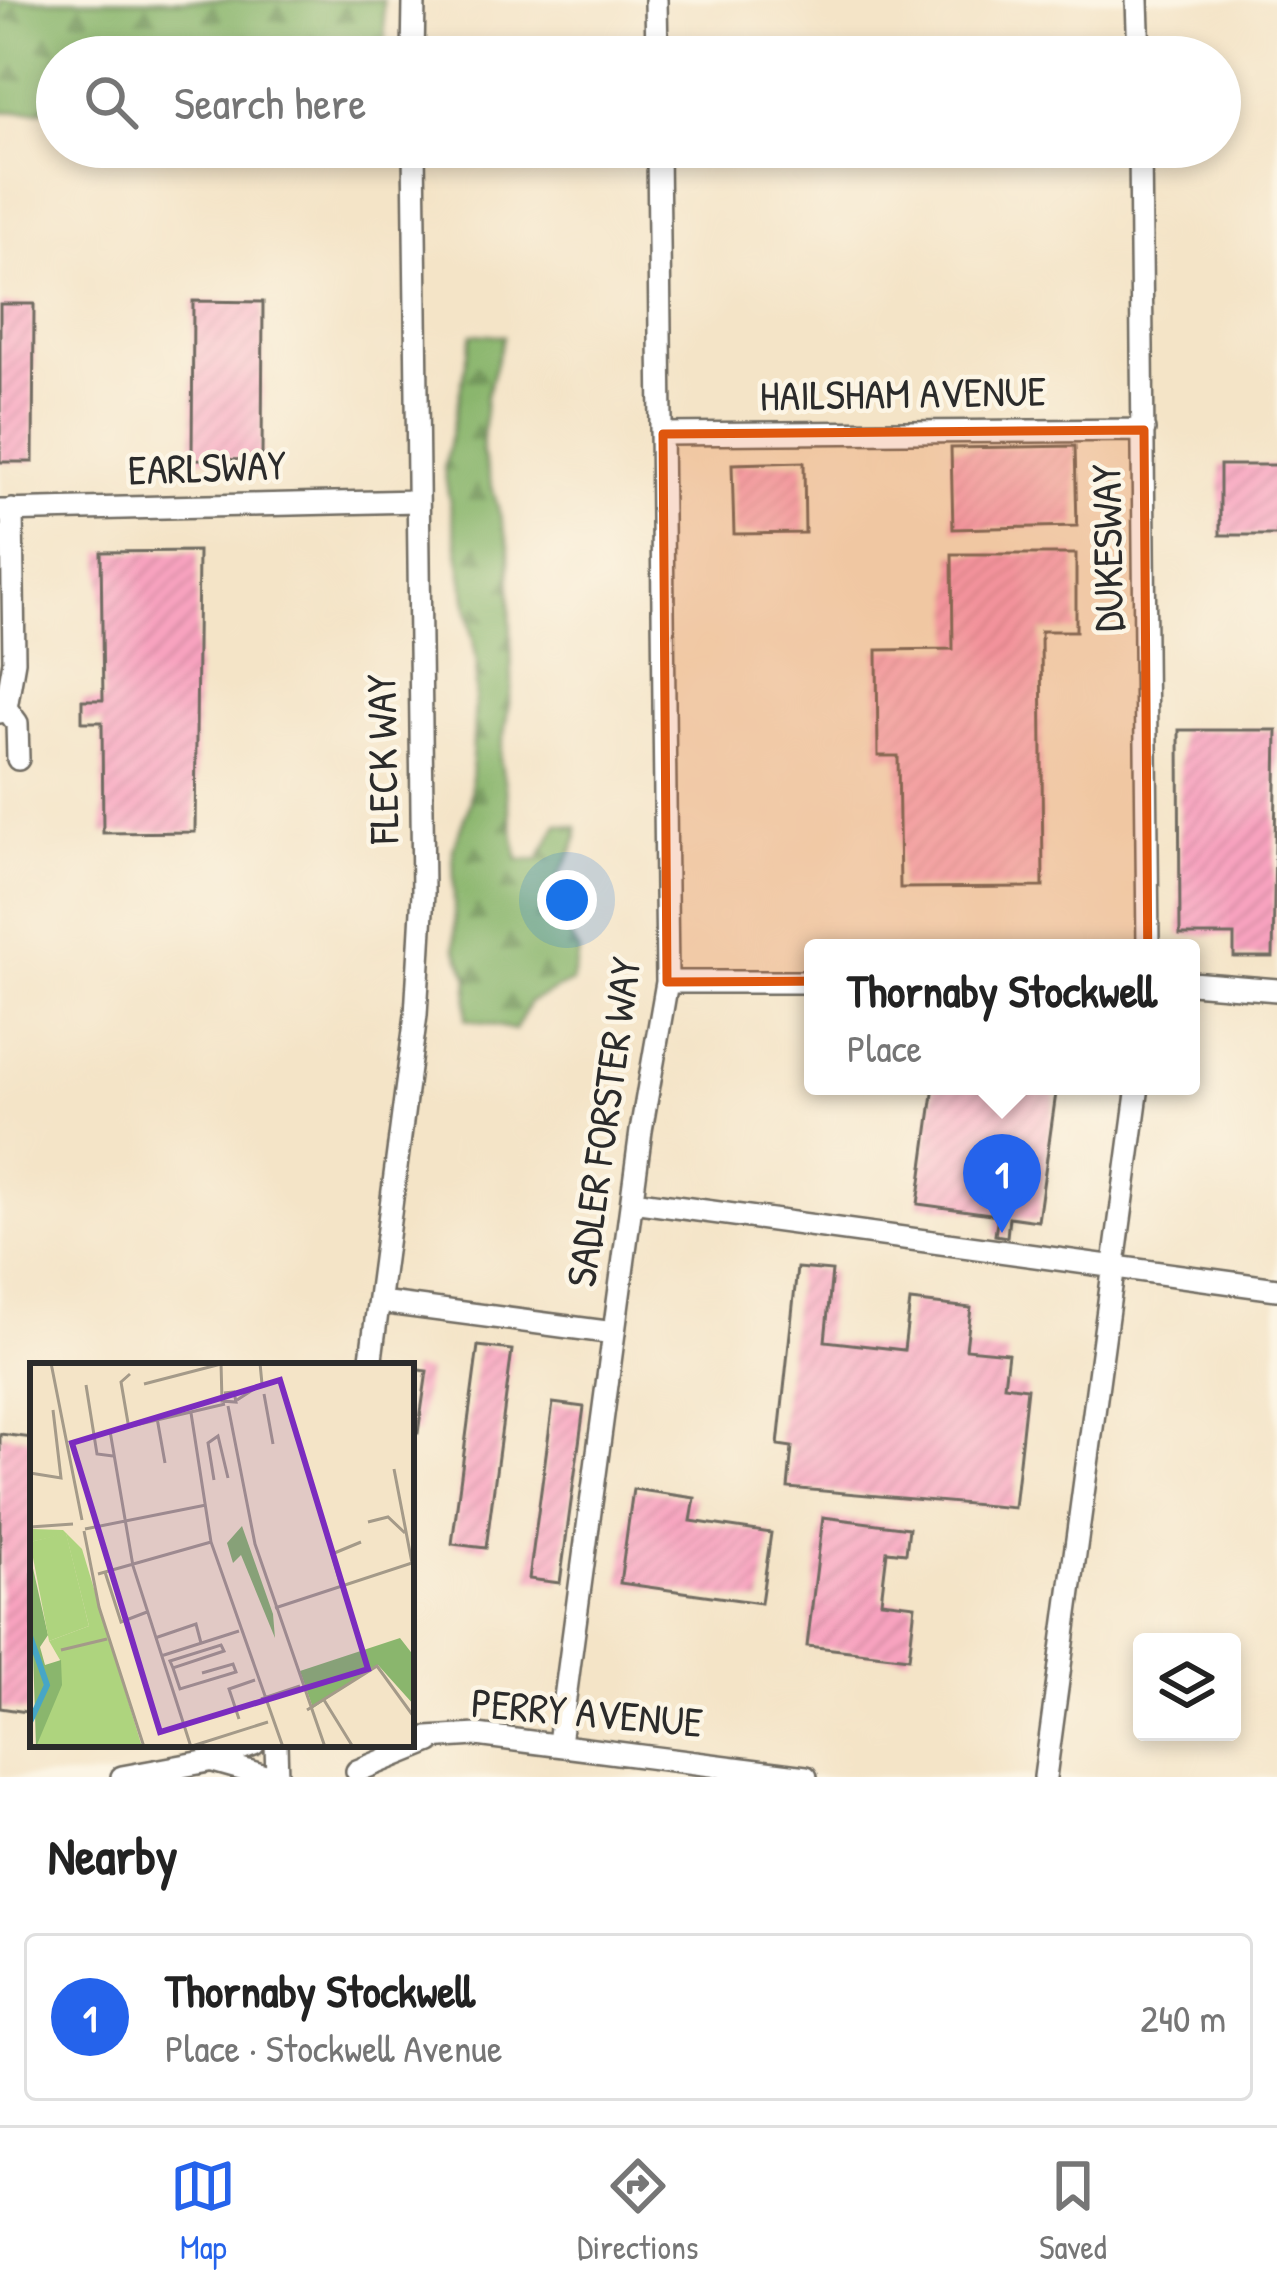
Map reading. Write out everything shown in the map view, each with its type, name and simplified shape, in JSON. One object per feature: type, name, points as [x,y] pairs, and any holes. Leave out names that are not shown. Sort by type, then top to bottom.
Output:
[{"type":"street","points":[[413,36],[414,0]]},
{"type":"street","points":[[656,0],[657,36]]},
{"type":"street","points":[[1137,0],[1138,36]]},
{"type":"street","name":"FLECK WAY","points":[[370,1363],[420,965],[413,168]]},
{"type":"street","name":"SADLER FORSTER WAY","points":[[559,1743],[632,1201],[668,982],[658,168]]},
{"type":"street","name":"DUKESWAY","points":[[1140,168],[1148,939]]},
{"type":"street","name":"HAILSHAM AVENUE","points":[[663,434],[1144,430]]},
{"type":"street","name":"EARLSWAY","points":[[6,510],[417,501]]},
{"type":"street","points":[[6,510],[14,661],[3,710],[17,722],[18,759]]},
{"type":"street","points":[[668,982],[804,982]]},
{"type":"street","points":[[1200,984],[1277,990]]},
{"type":"street","points":[[1045,1777],[1137,1095]]},
{"type":"street","points":[[632,1201],[1115,1269],[1272,1285]]},
{"type":"street","points":[[380,1303],[614,1333]]},
{"type":"street","name":"PERRY AVENUE","points":[[421,1740],[477,1735],[806,1777]]},
{"type":"street","points":[[122,1777],[209,1761],[246,1747]]},
{"type":"street","points":[[209,1761],[252,1768],[273,1777],[276,1747]]},
{"type":"street","name":"PERRY AVENUE","points":[[356,1774],[408,1747]]},
{"type":"highlighted area","points":[[1144,430],[1148,979],[667,982],[663,434]]},
{"type":"green space","points":[[0,0],[383,0],[385,36],[36,36],[36,111],[0,112]]},
{"type":"green space","points":[[472,334],[504,336],[486,396],[482,451],[509,547],[512,686],[500,758],[518,860],[538,860],[558,824],[577,827],[552,898],[579,952],[572,982],[530,1002],[515,1030],[466,1019],[469,977],[455,947],[453,848],[470,803],[477,662],[444,469]]},
{"type":"building","points":[[193,301],[263,302],[262,460],[192,459]]},
{"type":"building","points":[[0,304],[34,304],[33,462],[0,462]]},
{"type":"building","points":[[1075,446],[1077,526],[953,529],[951,448]]},
{"type":"building","points":[[804,462],[805,533],[734,534],[732,464]]},
{"type":"building","points":[[1220,465],[1277,465],[1277,535],[1220,535]]},
{"type":"building","points":[[198,551],[195,832],[103,833],[102,722],[82,722],[82,700],[103,700],[101,552]]},
{"type":"building","points":[[952,554],[1076,554],[1076,631],[1041,631],[1043,887],[900,888],[898,756],[878,756],[877,650],[953,649]]},
{"type":"building","points":[[1179,730],[1277,730],[1273,957],[1234,957],[1234,935],[1180,935]]},
{"type":"building","points":[[933,1095],[1056,1095],[1038,1221],[1009,1217],[1007,1237],[995,1235],[998,1215],[918,1204]]},
{"type":"building","points":[[797,1268],[832,1271],[825,1341],[904,1350],[910,1301],[971,1308],[966,1349],[1008,1353],[1004,1385],[1027,1388],[1014,1508],[788,1488],[792,1447],[778,1445]]},
{"type":"building","points":[[478,1346],[512,1350],[486,1548],[452,1544]]},
{"type":"building","points":[[414,1369],[427,1371],[418,1433],[414,1433]]},
{"type":"building","points":[[553,1403],[584,1407],[560,1583],[529,1579]]},
{"type":"building","points":[[0,1434],[30,1438],[30,1713],[0,1708]]},
{"type":"building","points":[[633,1489],[695,1498],[691,1521],[771,1533],[761,1603],[620,1583]]},
{"type":"building","points":[[823,1517],[909,1528],[906,1553],[887,1551],[881,1601],[915,1605],[909,1658],[807,1646]]},
{"type":"place","name":"Thornaby Stockwell","points":[[1002,1233]]}]
